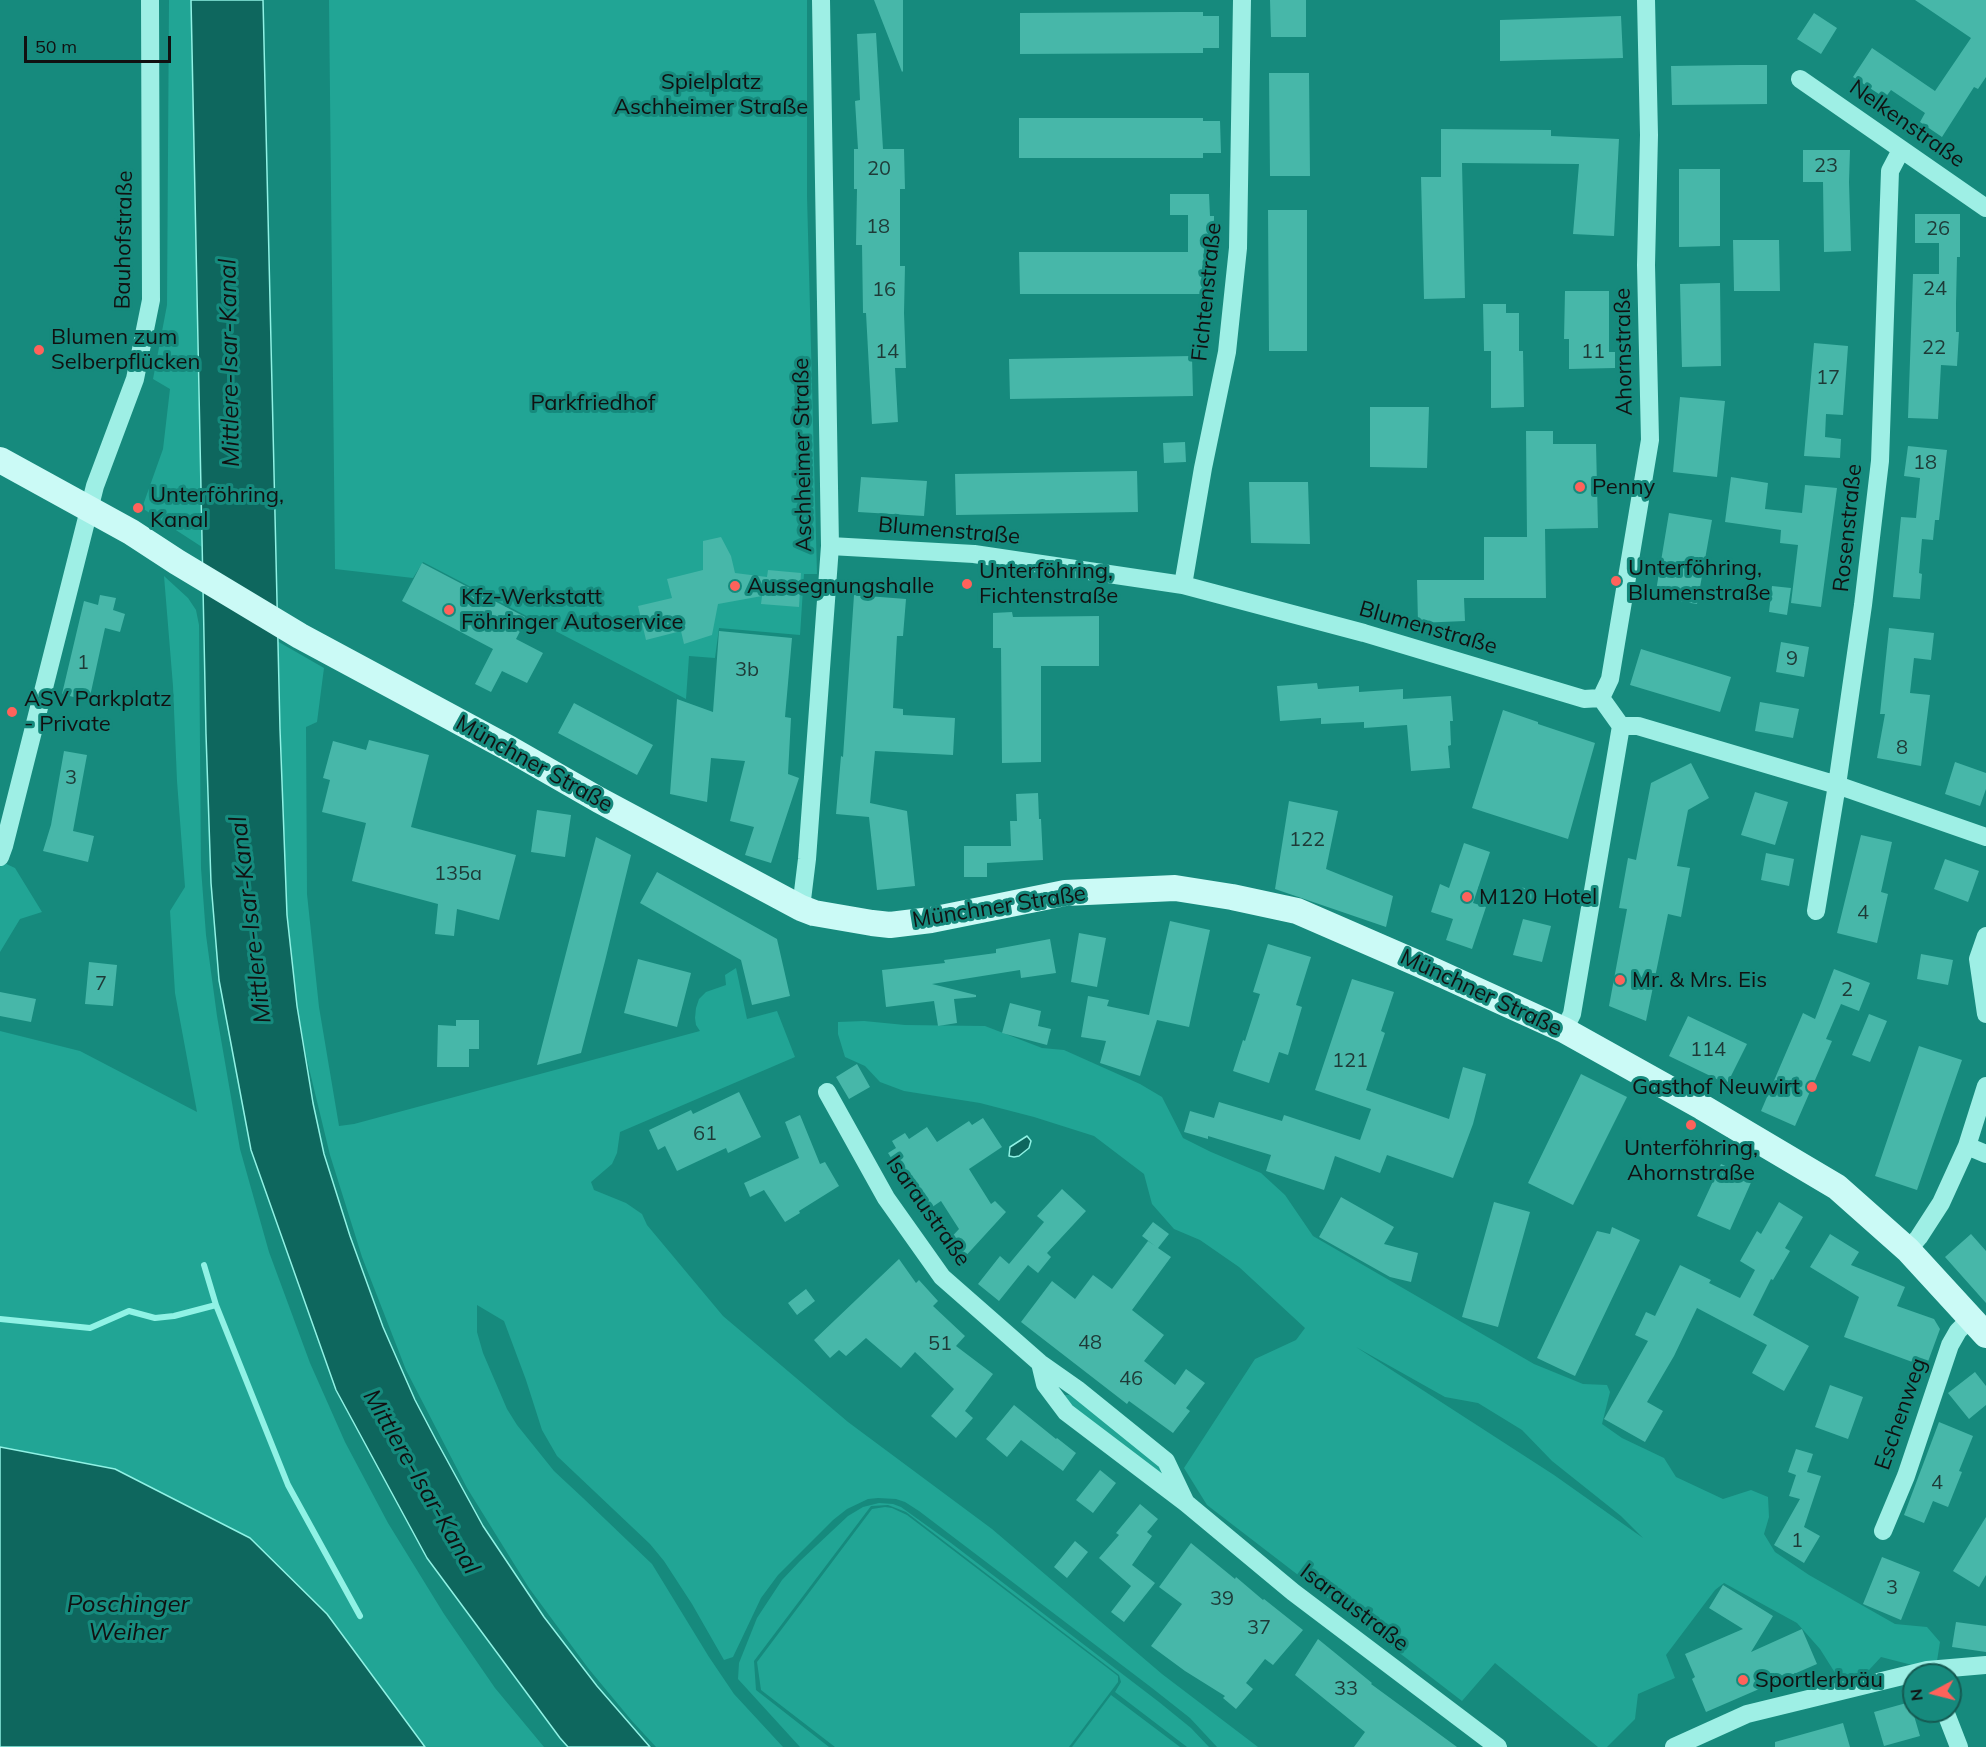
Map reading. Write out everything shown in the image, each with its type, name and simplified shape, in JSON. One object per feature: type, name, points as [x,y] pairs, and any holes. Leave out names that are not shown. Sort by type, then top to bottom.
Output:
[{"type":"main road","name":"Münchner Straße","points":[[0,460],[131,532],[300,636],[510,749],[593,797],[814,913],[890,925],[931,920],[1065,893],[1163,888],[1232,897],[1297,911],[1563,1030],[1702,1107],[1837,1187],[1908,1250],[1979,1326]]},
{"type":"street","name":"Bauhofstraße","points":[[0,857],[89,508],[135,379],[151,300],[150,0]]},
{"type":"street","name":"Aschheimer Straße","points":[[801,908],[807,859],[830,546],[821,0]]},
{"type":"street","name":"Fichtenstraße","points":[[1183,585],[1203,468],[1227,352],[1238,248],[1242,0]]},
{"type":"street","name":"Ahornstraße","points":[[1601,698],[1610,679],[1650,440],[1646,265],[1649,135],[1646,0]]},
{"type":"street","name":"Nelkenstraße","points":[[1800,79],[1986,208]]},
{"type":"street","name":"Rosenstraße","points":[[1816,911],[1863,605],[1880,461],[1890,171],[1901,150]]},
{"type":"street","name":"Blumenstraße","points":[[830,546],[974,554],[1183,585],[1364,633],[1584,699],[1601,698]]},
{"type":"street","points":[[1563,1030],[1572,1014],[1621,726],[1601,698]]},
{"type":"street","points":[[1621,726],[1638,726],[1837,785],[1986,837]]},
{"type":"street","points":[[1986,936],[1978,959],[1986,1014]]},
{"type":"street","points":[[1908,1250],[1941,1203],[1967,1146],[1986,1086]]},
{"type":"street","name":"Isaraustraße","points":[[826,1092],[886,1198],[942,1277],[1040,1363],[1045,1384],[1066,1412],[1186,1503],[1293,1592],[1498,1747]]},
{"type":"street","points":[[1967,1146],[1986,1154]]},
{"type":"street","name":"Eschenweg","points":[[1883,1531],[1906,1476],[1950,1345],[1958,1331],[1979,1326]]},
{"type":"street","points":[[1962,1668],[1986,1665]]},
{"type":"street","points":[[1674,1747],[1747,1714],[1902,1678]]},
{"type":"street","points":[[1950,1723],[1959,1747]]},
{"type":"green space","points":[[169,0],[191,0],[202,547],[142,508],[163,449],[170,389],[153,379],[167,305]]},
{"type":"green space","name":"Parkfriedhof","points":[[329,0],[807,0],[807,196],[817,574],[804,574],[800,635],[719,628],[715,658],[689,656],[686,699],[423,562],[413,578],[335,569]]},
{"type":"green space","points":[[164,576],[188,598],[196,610],[199,625],[201,868],[206,935],[217,1016],[240,1149],[269,1252],[310,1363],[345,1442],[388,1523],[444,1614],[495,1688],[544,1747],[425,1747],[327,1614],[0,1447],[0,1031],[80,1051],[197,1112],[175,993],[170,911],[185,887]]},
{"type":"green space","points":[[277,641],[324,668],[317,722],[306,727],[307,894],[319,1007],[339,1126],[354,1124],[700,1031],[695,1018],[699,999],[706,992],[726,985],[725,975],[736,968],[747,1019],[777,1011],[795,1057],[620,1132],[617,1153],[612,1164],[591,1182],[594,1190],[626,1203],[642,1214],[647,1225],[723,1316],[848,1422],[992,1529],[1162,1674],[1258,1747],[1217,1747],[1190,1718],[1152,1688],[919,1511],[896,1499],[868,1499],[847,1509],[833,1520],[778,1575],[761,1598],[733,1657],[724,1660],[664,1561],[650,1544],[557,1456],[542,1430],[504,1321],[477,1305],[477,1332],[483,1353],[507,1409],[517,1425],[554,1471],[652,1564],[734,1694],[783,1747],[656,1747],[632,1721],[588,1668],[529,1588],[467,1488],[406,1370],[362,1257],[330,1155],[307,1060],[297,1006],[287,915]]},
{"type":"green space","points":[[0,861],[15,868],[42,912],[20,919],[0,952]]},
{"type":"green space","points":[[838,1022],[985,1026],[1042,1048],[1064,1050],[1140,1084],[1162,1097],[1183,1138],[1261,1173],[1285,1195],[1313,1236],[1534,1364],[1583,1384],[1607,1385],[1610,1392],[1602,1424],[1622,1438],[1664,1458],[1676,1477],[1723,1499],[1751,1490],[1768,1497],[1769,1517],[1764,1534],[1775,1552],[1809,1575],[1895,1624],[1927,1627],[1940,1642],[1937,1661],[1904,1663],[1881,1657],[1864,1679],[1853,1682],[1837,1676],[1820,1649],[1797,1623],[1724,1583],[1715,1590],[1666,1655],[1675,1678],[1638,1694],[1635,1719],[1607,1747],[1598,1747],[1495,1663],[1462,1701],[1207,1505],[1184,1468],[1255,1359],[1296,1340],[1305,1328],[1239,1267],[1200,1240],[1174,1229],[1152,1204],[1144,1174],[1094,1136],[980,1103],[904,1091],[880,1082],[865,1066],[845,1057],[838,1034]],"holes":[[[1356,1347],[1445,1397],[1478,1403],[1522,1430],[1552,1461],[1621,1516],[1643,1538],[1554,1475]]]},
{"type":"green space","points":[[1064,1395],[1073,1395],[1160,1463],[1165,1478],[1065,1405]]},
{"type":"green space","points":[[879,1503],[901,1507],[951,1543],[1159,1702],[1191,1728],[1209,1747],[1187,1747],[1115,1692],[1121,1682],[1119,1675],[906,1512],[888,1505],[871,1506],[754,1661],[756,1690],[829,1747],[800,1747],[738,1679],[739,1663],[757,1618],[782,1580],[848,1516],[863,1507]]},
{"type":"green space","points":[[885,1507],[907,1515],[1118,1676],[1118,1682],[1069,1747],[835,1747],[761,1690],[757,1662],[872,1509]]},
{"type":"green space","points":[[1111,1695],[1180,1747],[1072,1747]]},
{"type":"water","name":"Mittlere-Isar-Kanal","points":[[191,0],[263,0],[280,729],[287,915],[297,1006],[324,1154],[350,1236],[383,1327],[415,1400],[483,1526],[544,1617],[597,1686],[650,1747],[568,1747],[427,1558],[336,1390],[251,1150],[219,980],[211,883]]},
{"type":"water","points":[[1027,1136],[1031,1141],[1029,1148],[1019,1156],[1009,1156],[1010,1147]]},
{"type":"water","name":"Poschinger Weiher","points":[[0,1447],[115,1469],[250,1538],[327,1614],[425,1747],[0,1747]]},
{"type":"building","points":[[874,0],[903,0],[902,72]]},
{"type":"building","points":[[1270,0],[1306,0],[1306,37],[1271,37]]},
{"type":"building","points":[[1915,0],[1986,0],[1986,77],[1978,89],[1974,87],[1942,137],[1920,122],[1925,113],[1891,90],[1885,98],[1853,77],[1872,48],[1935,91],[1971,38]]},
{"type":"building","points":[[1203,12],[1203,16],[1219,16],[1219,48],[1203,48],[1203,53],[1020,54],[1020,13]]},
{"type":"building","points":[[1814,13],[1837,28],[1821,54],[1797,39]]},
{"type":"building","points":[[1621,16],[1623,58],[1500,61],[1500,20]]},
{"type":"building","points":[[876,33],[883,149],[904,149],[905,189],[900,189],[900,266],[905,266],[906,368],[895,368],[898,422],[872,424],[866,313],[863,313],[862,245],[856,245],[857,189],[854,189],[854,149],[858,149],[855,101],[860,100],[857,34]]},
{"type":"building","points":[[1767,65],[1767,104],[1672,105],[1671,66]]},
{"type":"building","points":[[1269,73],[1309,73],[1310,176],[1270,176]]},
{"type":"building","points":[[1019,118],[1203,118],[1203,121],[1220,121],[1221,153],[1203,153],[1203,158],[1019,158]]},
{"type":"building","points":[[1441,129],[1551,130],[1551,136],[1619,139],[1614,236],[1573,234],[1579,164],[1462,163],[1465,298],[1424,299],[1421,177],[1441,177]]},
{"type":"building","points":[[1803,150],[1850,150],[1851,251],[1824,252],[1823,182],[1803,182]]},
{"type":"building","points":[[1679,169],[1720,169],[1720,246],[1679,247]]},
{"type":"building","points":[[1170,194],[1209,194],[1210,216],[1214,216],[1214,238],[1206,238],[1206,294],[1020,294],[1019,252],[1188,252],[1188,215],[1170,215]]},
{"type":"building","points":[[1268,210],[1307,210],[1307,351],[1269,351]]},
{"type":"building","points":[[1915,214],[1960,214],[1960,257],[1957,257],[1956,304],[1956,332],[1959,332],[1957,366],[1941,365],[1938,419],[1908,418],[1913,274],[1939,274],[1939,243],[1915,243]]},
{"type":"building","points":[[1733,240],[1779,240],[1780,291],[1734,291]]},
{"type":"building","points":[[1720,283],[1721,366],[1682,367],[1680,284]]},
{"type":"building","points":[[1565,291],[1609,291],[1609,352],[1615,352],[1615,368],[1569,369],[1569,339],[1564,339]]},
{"type":"building","points":[[1483,304],[1506,304],[1506,313],[1519,313],[1519,351],[1523,351],[1524,407],[1491,408],[1491,351],[1484,351]]},
{"type":"building","points":[[1814,343],[1848,346],[1843,415],[1826,414],[1825,437],[1841,439],[1840,458],[1804,456]]},
{"type":"building","points":[[1192,356],[1193,396],[1010,399],[1009,359]]},
{"type":"building","points":[[1680,397],[1725,401],[1717,477],[1673,472]]},
{"type":"building","points":[[1370,407],[1429,407],[1427,468],[1370,467]]},
{"type":"building","points":[[1526,431],[1553,431],[1553,444],[1596,444],[1598,528],[1545,529],[1546,598],[1464,598],[1465,621],[1418,623],[1417,580],[1484,580],[1484,537],[1527,537]]},
{"type":"building","points":[[1185,442],[1186,462],[1164,463],[1163,443]]},
{"type":"building","points":[[1908,446],[1947,450],[1939,520],[1935,520],[1933,540],[1922,539],[1919,573],[1922,574],[1920,599],[1893,597],[1901,517],[1916,518],[1920,478],[1904,476]]},
{"type":"building","points":[[1137,471],[1138,512],[956,515],[955,474]]},
{"type":"building","points":[[861,477],[927,481],[924,516],[858,512]]},
{"type":"building","points":[[1731,477],[1768,483],[1765,509],[1802,513],[1805,485],[1837,488],[1821,607],[1791,603],[1798,545],[1780,543],[1781,530],[1725,522]]},
{"type":"building","points":[[1249,482],[1308,482],[1310,544],[1251,543]]},
{"type":"building","points":[[1669,513],[1712,520],[1697,604],[1655,597]]},
{"type":"building","name":"Aussegnungshalle","points":[[721,537],[731,556],[735,573],[767,577],[768,570],[801,573],[799,607],[761,604],[762,596],[718,604],[712,635],[684,644],[681,631],[646,640],[638,606],[672,598],[667,579],[703,570],[703,541]]},
{"type":"building","points":[[422,563],[527,618],[516,639],[543,653],[527,683],[502,671],[491,692],[475,684],[493,649],[402,601]]},
{"type":"building","points":[[1772,586],[1791,588],[1787,615],[1769,612]]},
{"type":"building","points":[[100,595],[116,598],[113,610],[125,614],[120,632],[105,628],[89,701],[62,694],[84,601],[98,605]]},
{"type":"building","points":[[854,595],[906,599],[903,636],[897,636],[893,708],[903,709],[903,715],[955,718],[953,755],[875,751],[870,803],[907,811],[915,886],[877,890],[869,817],[836,814],[841,756],[843,757]]},
{"type":"building","points":[[1012,612],[1013,617],[1099,616],[1099,666],[1041,666],[1041,762],[1002,763],[1001,648],[993,648],[993,613]]},
{"type":"building","points":[[1889,628],[1934,633],[1931,660],[1914,658],[1910,693],[1930,695],[1921,766],[1877,758],[1885,714],[1880,714]]},
{"type":"building","points":[[719,631],[792,638],[785,717],[791,718],[788,774],[799,778],[771,863],[745,855],[754,827],[730,821],[745,761],[711,758],[707,802],[670,794],[677,699],[713,712]]},
{"type":"building","points":[[1781,642],[1809,647],[1804,677],[1776,672]]},
{"type":"building","points":[[1641,649],[1731,677],[1720,712],[1630,685]]},
{"type":"building","points":[[1317,683],[1318,689],[1359,686],[1359,692],[1403,689],[1403,699],[1451,696],[1453,721],[1450,721],[1451,745],[1448,746],[1450,768],[1411,771],[1407,725],[1364,728],[1364,722],[1321,724],[1321,718],[1280,721],[1277,686]]},
{"type":"building","points":[[1760,702],[1799,709],[1793,738],[1755,731]]},
{"type":"building","points":[[574,703],[653,745],[637,775],[558,733]]},
{"type":"building","points":[[1503,710],[1595,743],[1568,839],[1472,808]]},
{"type":"building","points":[[369,740],[429,755],[411,827],[516,855],[499,920],[457,909],[454,936],[435,934],[438,904],[352,881],[366,823],[322,812],[330,780],[323,778],[333,741],[366,750]]},
{"type":"building","points":[[64,751],[87,755],[73,831],[94,836],[88,862],[43,851],[51,825]]},
{"type":"building","points":[[1955,762],[1986,773],[1986,789],[1980,806],[1945,794]]},
{"type":"building","points":[[1691,763],[1709,798],[1688,810],[1677,866],[1690,868],[1681,917],[1668,914],[1646,1021],[1609,1006],[1627,909],[1619,908],[1628,858],[1636,860],[1651,783]]},
{"type":"building","points":[[1755,792],[1788,802],[1775,845],[1741,835]]},
{"type":"building","points":[[1038,793],[1043,860],[987,863],[987,877],[964,877],[964,846],[1011,846],[1010,821],[1017,821],[1016,794]]},
{"type":"building","points":[[1289,801],[1338,811],[1326,869],[1393,896],[1386,927],[1275,889]]},
{"type":"building","points":[[537,810],[571,815],[565,857],[531,852]]},
{"type":"building","points":[[1861,835],[1892,842],[1881,892],[1888,894],[1877,943],[1837,933]]},
{"type":"building","points":[[596,837],[631,855],[605,961],[581,1053],[537,1065]]},
{"type":"building","name":"M120 Hotel","points":[[1464,843],[1490,852],[1473,903],[1486,907],[1472,949],[1446,940],[1453,919],[1431,912],[1440,884],[1449,888]]},
{"type":"building","points":[[1766,853],[1794,859],[1789,886],[1761,880]]},
{"type":"building","points":[[1945,859],[1979,871],[1968,902],[1934,889]]},
{"type":"building","points":[[657,872],[777,939],[790,996],[752,1005],[741,960],[640,903]]},
{"type":"building","points":[[1520,887],[1534,890],[1531,905],[1516,901]]},
{"type":"building","points":[[1523,919],[1551,926],[1542,962],[1513,955]]},
{"type":"building","points":[[1170,921],[1210,930],[1189,1027],[1157,1020],[1140,1076],[1100,1063],[1106,1041],[1081,1037],[1088,996],[1109,1000],[1107,1006],[1149,1015]]},
{"type":"building","points":[[1079,933],[1106,938],[1097,987],[1071,982]]},
{"type":"building","points":[[1050,939],[1056,973],[1021,978],[1020,970],[932,984],[976,995],[976,997],[954,999],[957,1023],[938,1026],[934,1001],[886,1007],[882,970],[945,963],[944,960],[996,953],[996,949]]},
{"type":"building","points":[[1268,944],[1311,957],[1296,1005],[1302,1007],[1288,1055],[1279,1052],[1269,1083],[1233,1071],[1260,994],[1253,992]]},
{"type":"building","points":[[1921,954],[1953,960],[1948,985],[1917,979]]},
{"type":"building","points":[[638,959],[691,973],[677,1027],[624,1013]]},
{"type":"building","points":[[89,962],[117,965],[113,1006],[85,1004]]},
{"type":"building","points":[[1834,969],[1870,983],[1859,1011],[1841,1004],[1826,1039],[1832,1041],[1795,1126],[1761,1111],[1803,1013],[1815,1019]]},
{"type":"building","points":[[1352,979],[1394,992],[1381,1031],[1385,1033],[1366,1090],[1449,1119],[1463,1067],[1486,1074],[1473,1124],[1453,1178],[1387,1155],[1380,1173],[1335,1156],[1324,1190],[1266,1171],[1271,1155],[1208,1136],[1208,1139],[1184,1132],[1190,1111],[1214,1118],[1219,1102],[1282,1121],[1284,1115],[1360,1140],[1371,1109],[1315,1090]]},
{"type":"building","points":[[0,992],[36,999],[31,1022],[0,1016]]},
{"type":"building","points":[[1010,1003],[1041,1011],[1038,1026],[1051,1029],[1047,1045],[1002,1033]]},
{"type":"building","points":[[1869,1014],[1887,1021],[1870,1062],[1852,1055]]},
{"type":"building","points":[[1688,1016],[1747,1044],[1727,1084],[1669,1056]]},
{"type":"building","points":[[456,1020],[479,1020],[479,1049],[469,1049],[469,1067],[437,1067],[438,1025],[456,1026]]},
{"type":"building","points":[[1919,1046],[1962,1060],[1917,1190],[1875,1176]]},
{"type":"building","points":[[857,1064],[870,1087],[849,1099],[836,1077]]},
{"type":"building","points":[[1581,1074],[1627,1097],[1573,1205],[1528,1183]]},
{"type":"building","points":[[739,1092],[761,1137],[728,1153],[726,1148],[677,1171],[665,1146],[658,1150],[649,1130],[691,1110],[693,1114]]},
{"type":"building","points":[[800,1115],[820,1164],[825,1162],[839,1186],[785,1222],[764,1190],[750,1197],[744,1183],[799,1158],[785,1122]]},
{"type":"building","points":[[983,1118],[1002,1147],[969,1169],[991,1204],[995,1201],[1006,1212],[962,1260],[945,1244],[959,1229],[941,1201],[922,1214],[912,1197],[915,1194],[888,1153],[896,1148],[892,1141],[905,1133],[909,1139],[927,1127],[937,1142],[969,1121],[972,1125]]},
{"type":"building","points":[[1721,1164],[1753,1178],[1730,1230],[1697,1216]]},
{"type":"building","points":[[1062,1189],[1086,1211],[1047,1253],[1051,1257],[1038,1273],[1028,1265],[999,1301],[978,1284],[1000,1256],[1009,1264],[1044,1222],[1037,1216]]},
{"type":"building","points":[[1341,1197],[1394,1227],[1384,1244],[1418,1253],[1411,1282],[1390,1277],[1319,1237]]},
{"type":"building","points":[[1494,1202],[1530,1212],[1498,1327],[1462,1317]]},
{"type":"building","points":[[1779,1202],[1803,1217],[1785,1248],[1790,1251],[1773,1280],[1771,1279],[1753,1315],[1809,1346],[1784,1391],[1752,1373],[1767,1345],[1697,1308],[1674,1356],[1647,1402],[1663,1411],[1645,1442],[1604,1419],[1648,1341],[1635,1335],[1646,1312],[1655,1316],[1680,1265],[1740,1298],[1755,1270],[1740,1261],[1757,1231],[1761,1234]]},
{"type":"building","points":[[1153,1222],[1169,1234],[1158,1248],[1171,1257],[1132,1310],[1164,1335],[1144,1361],[1175,1385],[1186,1369],[1205,1383],[1186,1408],[1190,1411],[1173,1433],[1129,1401],[1127,1404],[1021,1322],[1052,1281],[1075,1299],[1093,1275],[1112,1289],[1148,1241],[1155,1246],[1142,1236]]},
{"type":"building","points":[[1612,1227],[1640,1240],[1575,1376],[1537,1358],[1597,1231],[1610,1234]]},
{"type":"building","points":[[1830,1234],[1859,1252],[1851,1265],[1905,1287],[1897,1306],[1934,1319],[1940,1329],[1926,1367],[1844,1337],[1859,1297],[1810,1267]]},
{"type":"building","points":[[1971,1234],[1986,1251],[1986,1303],[1945,1257]]},
{"type":"building","points":[[899,1259],[916,1283],[919,1280],[938,1301],[933,1306],[965,1336],[956,1346],[993,1374],[965,1411],[973,1418],[956,1438],[931,1416],[954,1389],[915,1352],[901,1368],[866,1338],[846,1356],[839,1350],[830,1358],[814,1340]]},
{"type":"building","points":[[806,1289],[815,1301],[797,1315],[788,1303]]},
{"type":"building","points":[[1975,1372],[1986,1386],[1986,1405],[1969,1419],[1948,1393]]},
{"type":"building","points":[[1830,1385],[1863,1397],[1848,1439],[1815,1427]]},
{"type":"building","points":[[1014,1405],[1076,1453],[1063,1471],[1021,1440],[1007,1457],[986,1439]]},
{"type":"building","points":[[1939,1422],[1973,1436],[1948,1507],[1933,1501],[1924,1523],[1904,1515]]},
{"type":"building","points":[[1796,1449],[1813,1454],[1807,1472],[1821,1476],[1804,1527],[1820,1536],[1804,1563],[1774,1545],[1800,1499],[1789,1496],[1796,1475],[1788,1472]]},
{"type":"building","points":[[1100,1470],[1116,1483],[1093,1513],[1076,1500]]},
{"type":"building","points":[[1140,1504],[1158,1519],[1147,1532],[1152,1536],[1132,1565],[1155,1583],[1124,1622],[1111,1612],[1131,1586],[1099,1558],[1119,1535],[1116,1533]]},
{"type":"building","points":[[1986,1517],[1986,1575],[1979,1587],[1953,1571]]},
{"type":"building","points":[[1075,1541],[1088,1552],[1067,1578],[1054,1567]]},
{"type":"building","points":[[1191,1543],[1303,1630],[1273,1665],[1265,1659],[1246,1683],[1253,1689],[1236,1709],[1223,1698],[1225,1696],[1151,1646],[1182,1604],[1159,1587]]},
{"type":"building","points":[[1882,1557],[1920,1572],[1901,1620],[1863,1604]]},
{"type":"building","points":[[1723,1585],[1773,1616],[1751,1652],[1802,1629],[1817,1664],[1706,1712],[1692,1679],[1695,1677],[1685,1654],[1743,1629],[1709,1608]]},
{"type":"building","points":[[1956,1622],[1986,1626],[1986,1652],[1952,1647]]},
{"type":"building","points":[[1318,1639],[1371,1684],[1457,1747],[1354,1747],[1365,1732],[1295,1675]]},
{"type":"building","points":[[1902,1704],[1902,1723],[1916,1723],[1920,1736],[1884,1746],[1874,1712]]},
{"type":"building","points":[[1843,1723],[1850,1747],[1775,1747],[1775,1742]]},
{"type":"waterway","points":[[204,1265],[216,1305],[288,1485],[360,1616]]},
{"type":"waterway","points":[[0,1319],[90,1328],[129,1311],[155,1318],[174,1316],[216,1305]]},
{"type":"place","name":"Blumen zum Selberpflücken","points":[[39,350]]},
{"type":"place","name":"Penny","points":[[1580,487]]},
{"type":"place","name":"Unterföhring, Kanal","points":[[138,508]]},
{"type":"place","name":"Unterföhring, Blumenstraße","points":[[1616,581]]},
{"type":"place","name":"Unterföhring, Fichtenstraße","points":[[967,584]]},
{"type":"place","name":"Aussegnungshalle","points":[[735,586]]},
{"type":"place","name":"Kfz-Werkstatt Föhringer Autoservice","points":[[449,610]]},
{"type":"place","name":"ASV Parkplatz - Private","points":[[12,712]]},
{"type":"place","name":"M120 Hotel","points":[[1467,897]]},
{"type":"place","name":"Mr. & Mrs. Eis","points":[[1620,980]]},
{"type":"place","name":"Gasthof Neuwirt","points":[[1812,1087]]},
{"type":"place","name":"Unterföhring, Ahornstraße","points":[[1691,1125]]},
{"type":"place","name":"Sportlerbräu","points":[[1743,1680]]},
{"type":"park label","name":"Spielplatz Aschheimer Straße","points":[[711,94]]}]
